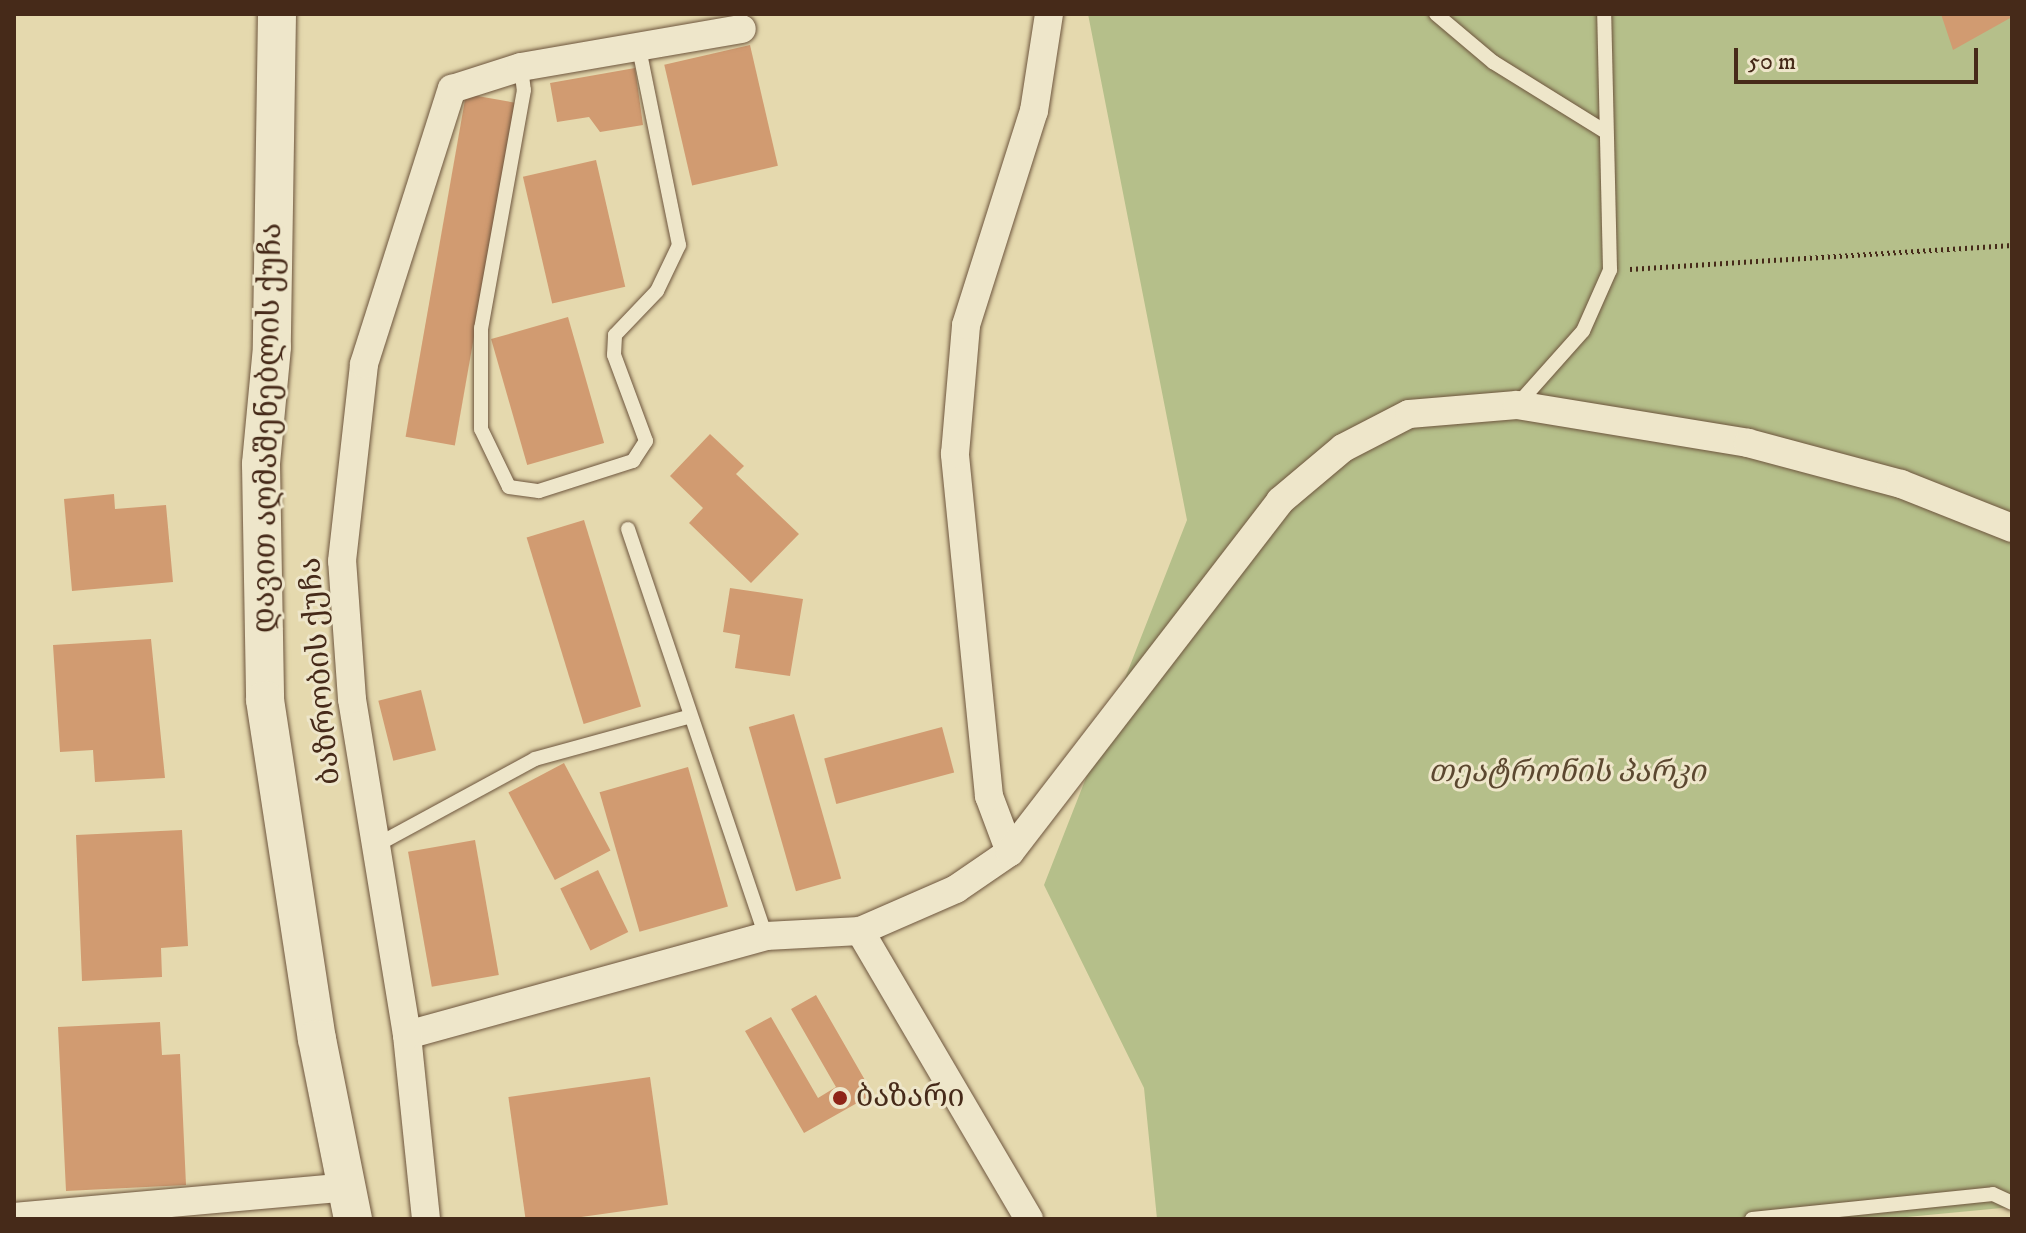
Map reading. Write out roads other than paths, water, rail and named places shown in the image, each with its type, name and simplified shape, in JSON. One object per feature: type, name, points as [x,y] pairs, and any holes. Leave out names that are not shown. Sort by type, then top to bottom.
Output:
[{"type":"main road","name":"დავით აღმაშენებლის ქუჩა","points":[[277,14],[272,347],[261,464],[265,700],[350,1203]]},
{"type":"street","points":[[1010,852],[989,796],[955,454],[966,325],[1034,111],[1049,14]]},
{"type":"street","name":"ბაზრობის ქუჩა","points":[[426,1219],[407,1035],[372,847],[342,561],[364,364],[452,89],[521,67],[742,29]]},
{"type":"street","points":[[407,1035],[766,936],[860,931],[956,889],[1010,852],[1280,501],[1343,448],[1409,414],[1517,405],[1748,443],[1901,484],[2012,528]]},
{"type":"street","points":[[860,931],[1029,1219]]},
{"type":"street","points":[[14,1217],[350,1203]]},
{"type":"lane","points":[[1436,14],[1493,62],[1606,132]]},
{"type":"lane","points":[[1517,405],[1583,331],[1610,270],[1604,14]]},
{"type":"lane","points":[[521,67],[524,90],[481,328],[481,429],[509,487],[539,491],[633,461],[646,441],[614,355],[615,335],[657,291],[679,245],[639,49]]},
{"type":"lane","points":[[628,529],[687,717],[766,936]]},
{"type":"lane","points":[[372,847],[535,759],[687,717]]},
{"type":"lane","points":[[1752,1219],[1993,1194],[2012,1203]]},
{"type":"place","name":"ბაზარი","points":[[840,1098]]},
{"type":"park label","name":"თეატრონის პარკი","points":[[1567,773]]}]
